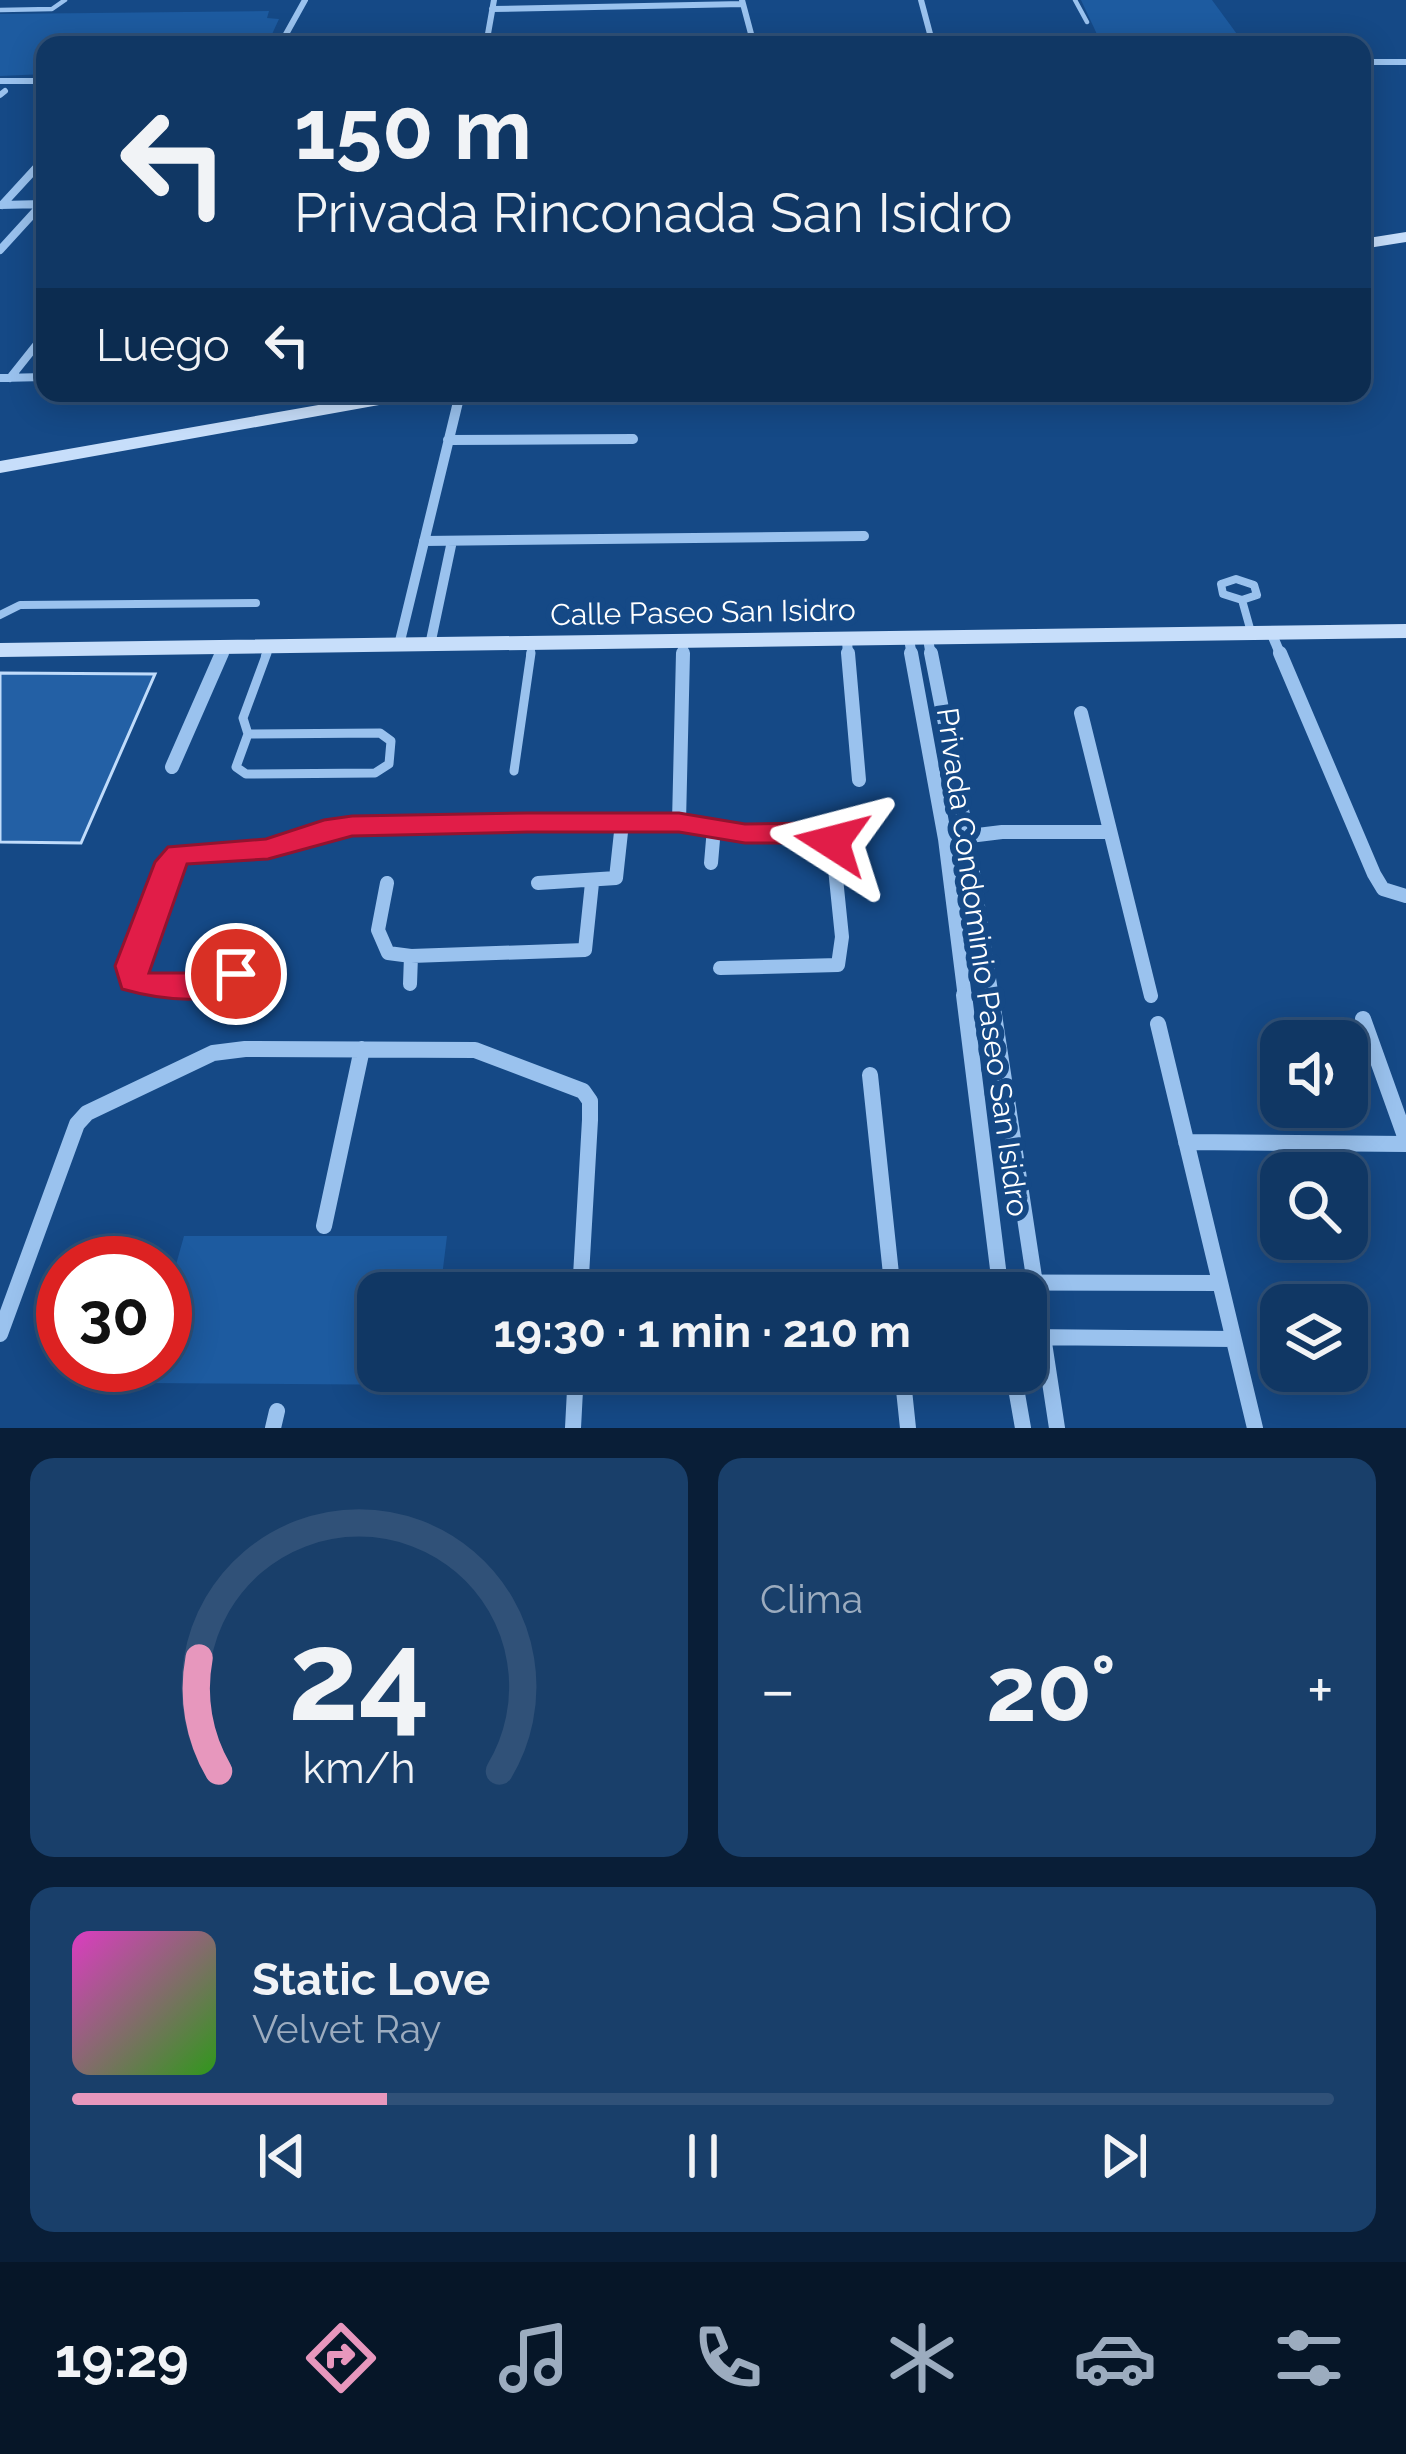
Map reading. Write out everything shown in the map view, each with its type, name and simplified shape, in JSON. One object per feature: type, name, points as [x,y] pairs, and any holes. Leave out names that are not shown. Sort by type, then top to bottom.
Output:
[{"type":"main road","points":[[1371,236],[1406,226]]},
{"type":"main road","points":[[1371,238],[1406,237]]},
{"type":"main road","points":[[0,454],[300,402]]},
{"type":"main road","points":[[0,467],[367,402]]},
{"type":"main road","name":"Calle Paseo San Isidro","points":[[0,650],[1406,632]]},
{"type":"street","points":[[285,36],[305,0]]},
{"type":"street","points":[[921,0],[931,36]]},
{"type":"street","points":[[488,36],[493,4],[742,2],[751,36]]},
{"type":"street","points":[[1371,62],[1406,62]]},
{"type":"street","points":[[0,81],[36,81]]},
{"type":"street","points":[[1,205],[36,168]]},
{"type":"street","points":[[1,205],[36,204]]},
{"type":"street","points":[[0,250],[36,212]]},
{"type":"street","points":[[5,378],[36,344]]},
{"type":"street","points":[[5,378],[36,377]]},
{"type":"street","points":[[399,645],[458,402]]},
{"type":"street","points":[[448,440],[633,439]]},
{"type":"street","points":[[424,541],[864,536]]},
{"type":"street","points":[[430,644],[452,542]]},
{"type":"street","points":[[1261,632],[1374,874],[1383,889],[1406,896]]},
{"type":"street","name":"Privada Condominio Paseo San Isidro","points":[[919,639],[999,1272]]},
{"type":"street","name":"Privada Condominio Paseo San Isidro","points":[[919,639],[968,840],[1033,1272]]},
{"type":"street","points":[[847,640],[859,779]]},
{"type":"street","points":[[679,822],[683,642]]},
{"type":"street","points":[[172,767],[225,647]]},
{"type":"street","points":[[1081,713],[1151,996]]},
{"type":"street","points":[[248,937],[236,974],[222,983],[142,985],[130,973],[170,862],[187,851],[268,849],[352,826],[679,822],[745,833],[818,833],[832,838],[842,937],[838,965],[720,968]]},
{"type":"street","points":[[538,883],[607,882],[620,872],[622,823]]},
{"type":"street","points":[[711,863],[714,828]]},
{"type":"street","points":[[945,839],[968,840],[1002,832],[1110,832]]},
{"type":"street","points":[[387,883],[378,930],[388,953],[411,956],[585,950],[592,883]]},
{"type":"street","points":[[410,984],[411,956]]},
{"type":"street","points":[[1186,1142],[1406,1141],[1363,1019]]},
{"type":"street","points":[[1158,1024],[1255,1428]]},
{"type":"street","points":[[324,1226],[362,1049]]},
{"type":"street","points":[[0,1334],[77,1124],[87,1113],[213,1053],[476,1050],[583,1090],[590,1101],[581,1272]]},
{"type":"street","points":[[869,1075],[890,1272]]},
{"type":"street","points":[[1047,1282],[1220,1283]]},
{"type":"street","points":[[1047,1337],[1234,1339]]},
{"type":"street","name":"Privada Condominio Paseo San Isidro","points":[[1047,1388],[1057,1428]]},
{"type":"street","points":[[573,1428],[575,1392]]},
{"type":"street","points":[[904,1392],[908,1428]]},
{"type":"street","points":[[1017,1392],[1023,1428]]},
{"type":"lane","points":[[0,10],[52,9],[65,0]]},
{"type":"lane","points":[[1075,0],[1087,22]]},
{"type":"lane","points":[[1242,600],[1261,632]]},
{"type":"lane","points":[[0,615],[20,605],[256,603]]},
{"type":"lane","points":[[514,771],[532,643]]},
{"type":"lane","points":[[248,734],[380,733],[391,741],[389,764],[375,773],[246,775],[236,766],[248,734],[243,718],[269,646]]},
{"type":"shaded area","points":[[1081,0],[1212,0],[1238,36],[1098,36]]},
{"type":"shaded area","points":[[269,11],[267,18],[279,19],[271,36],[36,36],[36,74],[0,76],[0,14]]},
{"type":"shaded area","points":[[192,1236],[447,1236],[443,1272],[357,1272],[357,1384],[192,1383]]},
{"type":"building","points":[[0,673],[155,674],[81,843],[0,842]]},
{"type":"route","points":[[236,974],[214,985],[154,986],[134,981],[130,973],[170,862],[178,854],[281,847],[324,830],[352,826],[527,822],[679,822],[745,833],[818,833],[832,842]]}]
